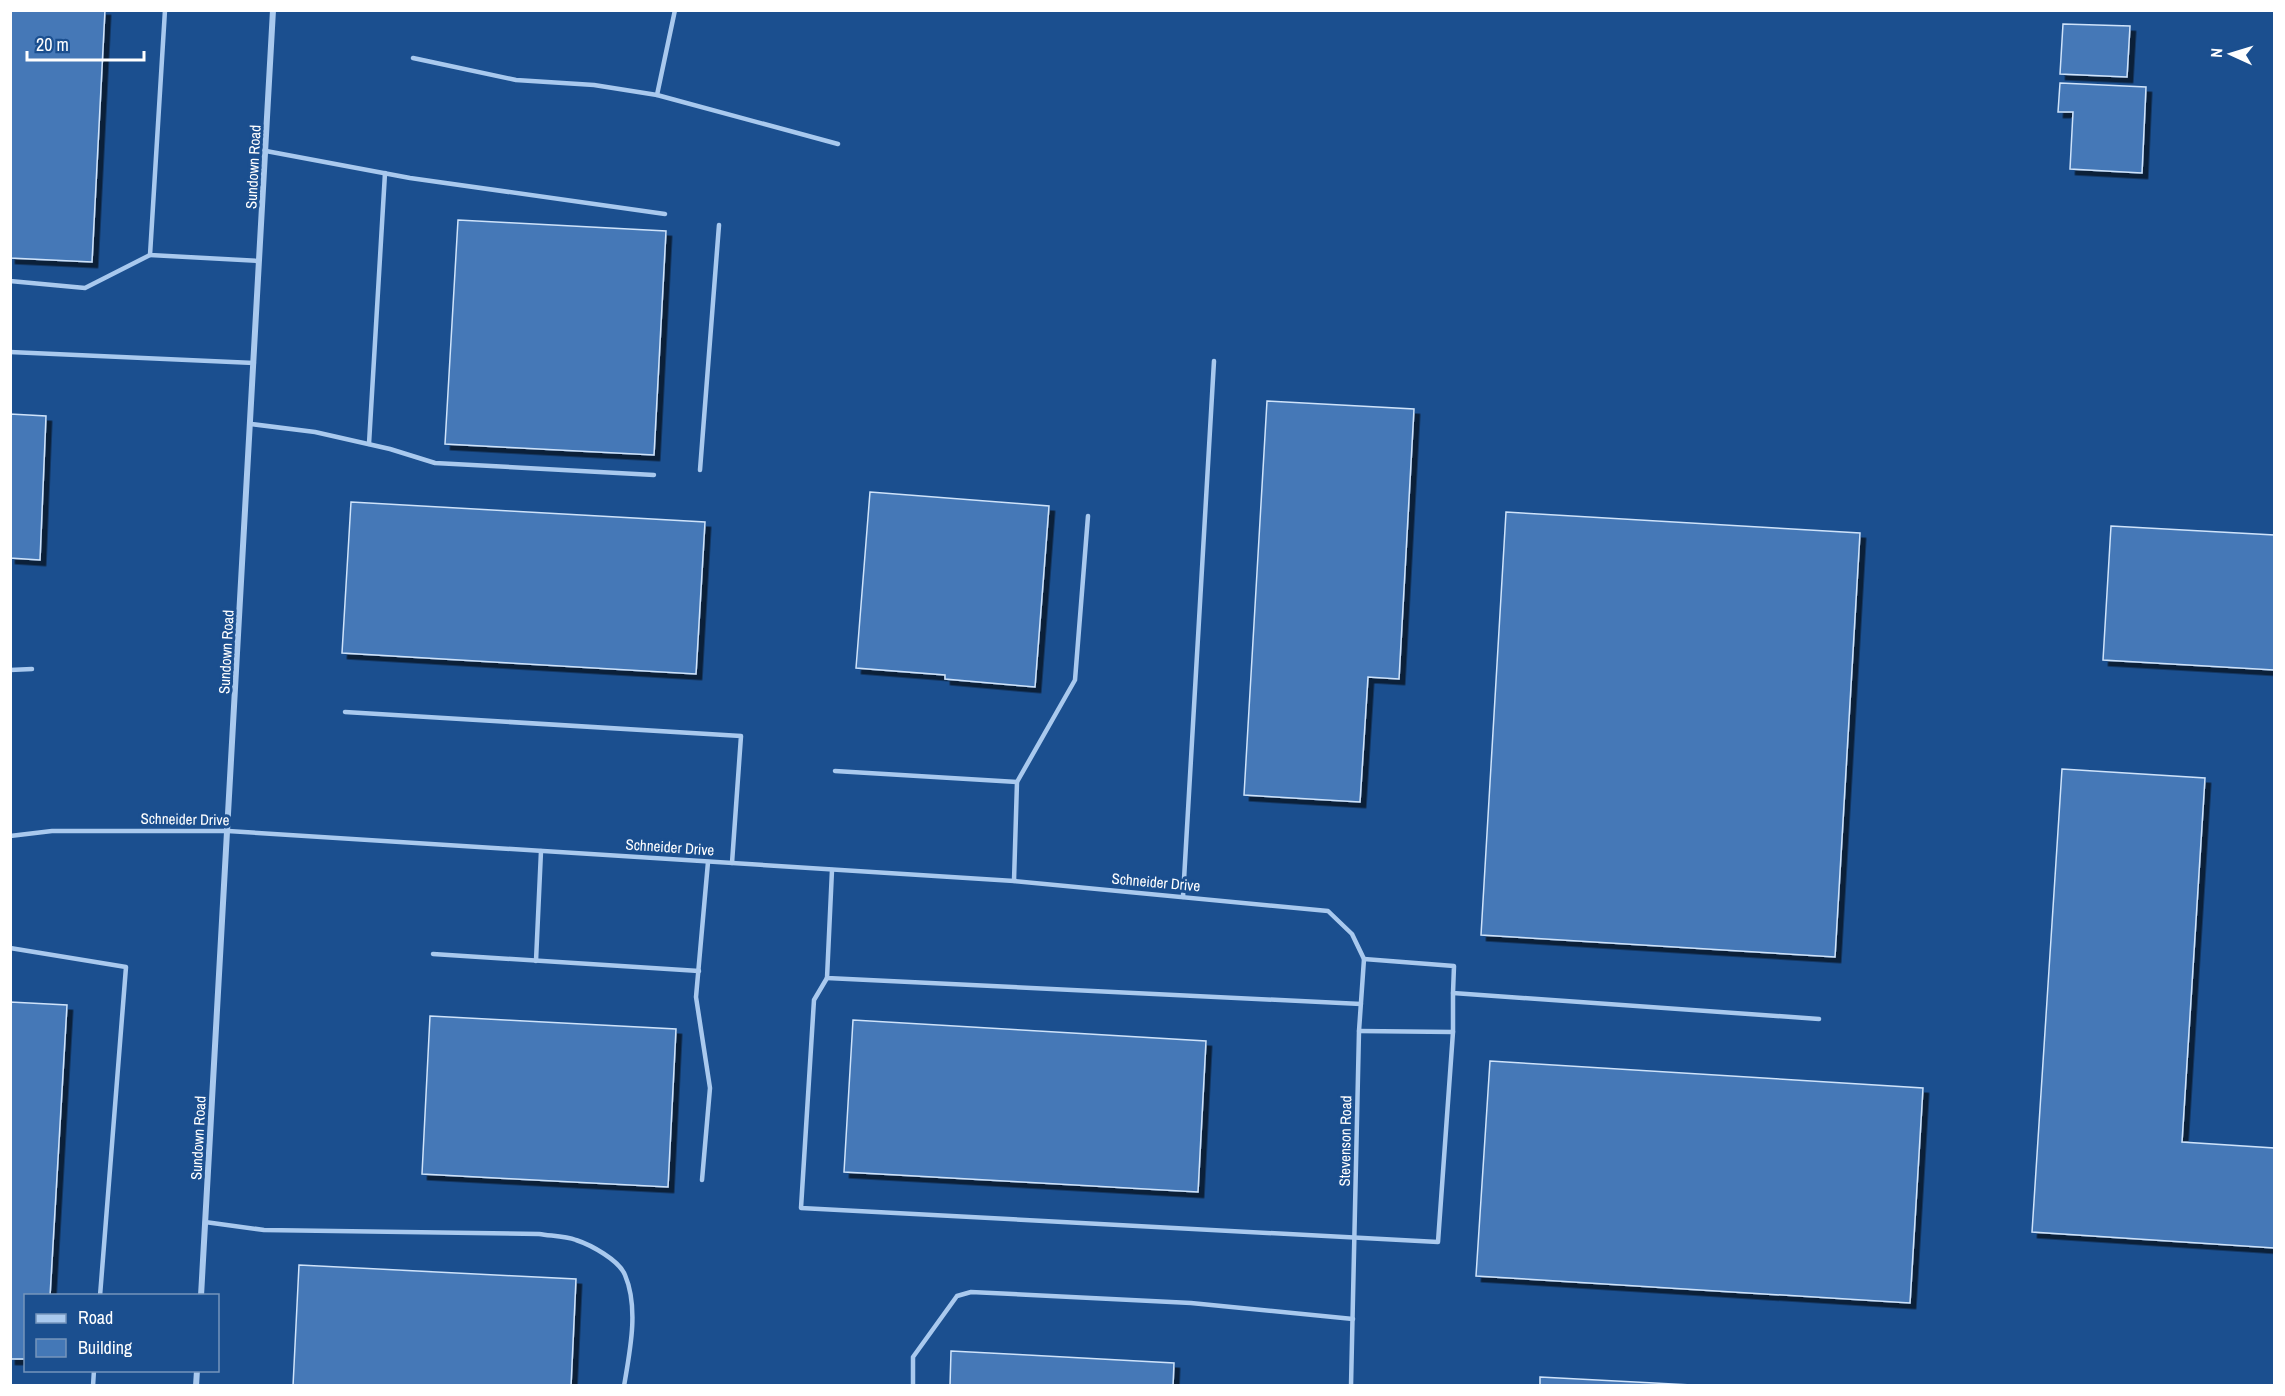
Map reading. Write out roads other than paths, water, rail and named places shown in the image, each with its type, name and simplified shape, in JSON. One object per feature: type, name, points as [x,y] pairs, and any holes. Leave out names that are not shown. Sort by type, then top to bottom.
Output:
[{"type":"street","name":"Sundown Road","points":[[201,1294],[273,10]]},
{"type":"lane","points":[[150,255],[165,10]]},
{"type":"lane","points":[[657,95],[675,10]]},
{"type":"lane","points":[[414,58],[516,80],[594,85],[657,95],[838,144]]},
{"type":"lane","points":[[266,151],[385,173],[665,214]]},
{"type":"lane","points":[[369,444],[385,173]]},
{"type":"lane","points":[[700,470],[718,225]]},
{"type":"lane","points":[[10,280],[84,288],[150,255],[259,261]]},
{"type":"lane","points":[[10,352],[254,363]]},
{"type":"lane","points":[[1183,897],[1214,361]]},
{"type":"lane","points":[[250,424],[315,432],[369,444],[435,463],[654,475]]},
{"type":"lane","points":[[1014,881],[1017,782],[1075,680],[1088,516]]},
{"type":"lane","points":[[10,670],[32,669]]},
{"type":"lane","points":[[345,712],[741,736],[732,863]]},
{"type":"lane","points":[[835,771],[1017,782]]},
{"type":"lane","name":"Schneider Drive","points":[[10,836],[52,831],[228,831],[1014,881],[1328,911],[1352,934],[1364,959]]},
{"type":"lane","points":[[536,961],[541,851]]},
{"type":"lane","points":[[702,1180],[710,1088],[696,997],[708,862]]},
{"type":"lane","points":[[832,870],[827,978],[814,1000],[801,1208],[1438,1242],[1453,1032],[1454,966],[1364,959]]},
{"type":"lane","points":[[10,948],[126,967],[100,1294]]},
{"type":"lane","points":[[433,954],[699,971]]},
{"type":"lane","name":"Stevenson Road","points":[[1351,1386],[1359,1031],[1364,959]]},
{"type":"lane","points":[[827,978],[1361,1004]]},
{"type":"lane","points":[[1453,993],[1819,1019]]},
{"type":"lane","points":[[1359,1031],[1453,1032]]},
{"type":"lane","points":[[205,1222],[264,1230],[539,1234],[576,1240],[609,1257],[625,1273],[632,1308],[630,1347],[624,1386]]},
{"type":"lane","points":[[913,1386],[913,1358],[957,1296],[971,1292],[1191,1303],[1353,1319]]}]
